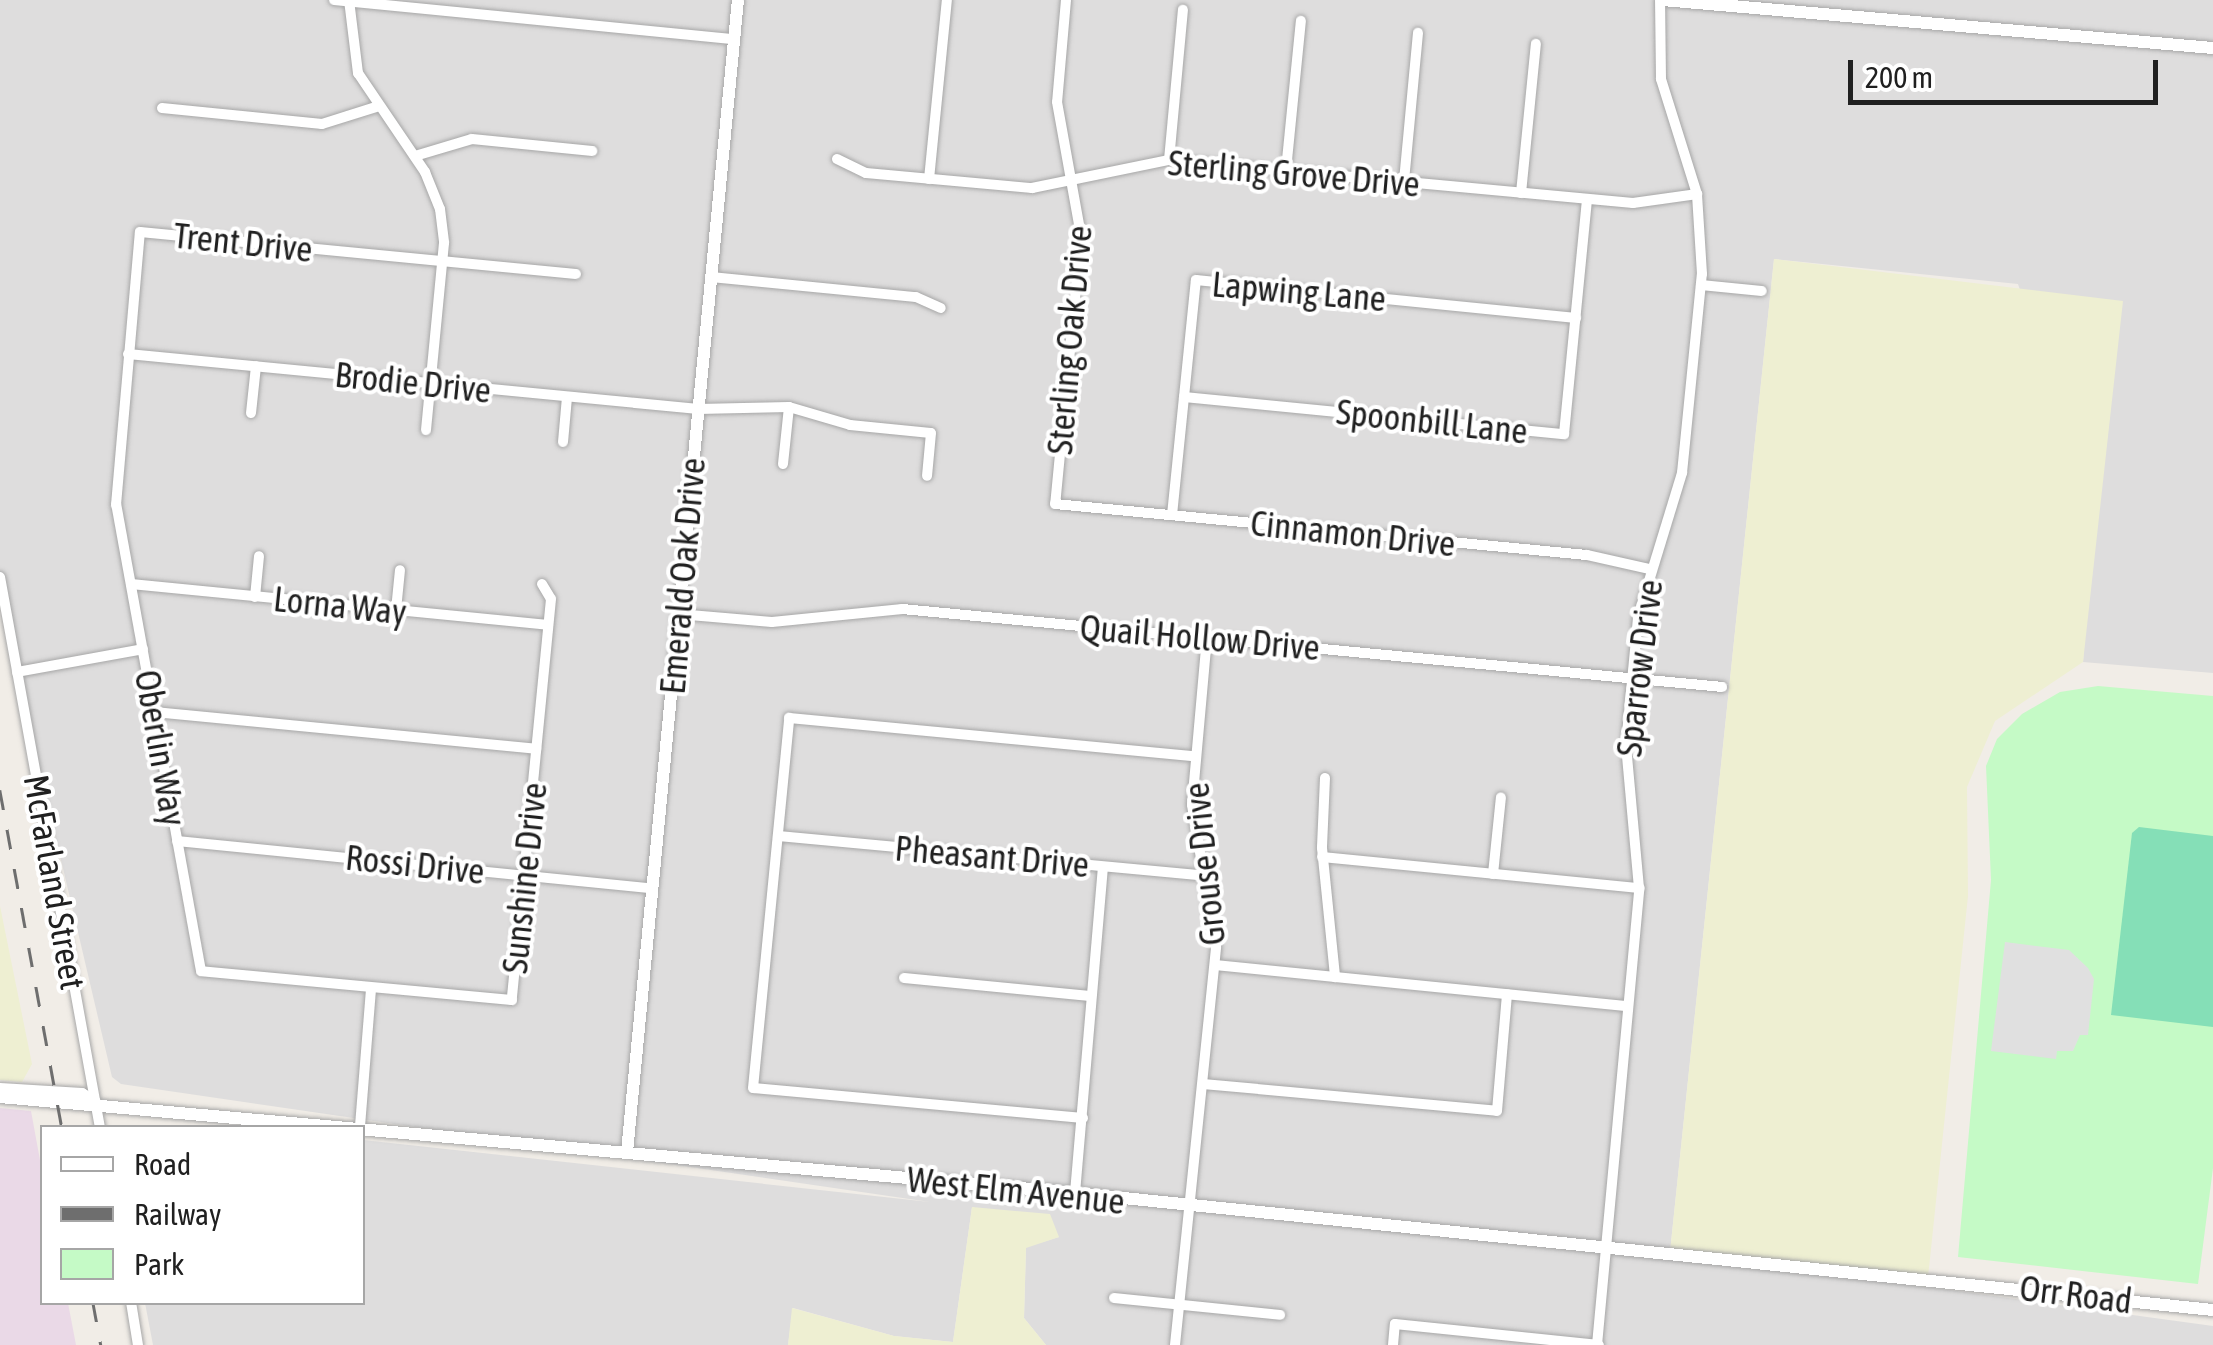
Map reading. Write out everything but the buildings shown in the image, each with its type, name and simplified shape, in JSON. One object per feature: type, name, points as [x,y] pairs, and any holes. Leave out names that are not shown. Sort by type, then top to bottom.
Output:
[{"type":"street","points":[[334,0],[734,39]]},
{"type":"street","name":"Emerald Oak Drive","points":[[627,1152],[738,0]]},
{"type":"street","points":[[929,179],[947,0]]},
{"type":"street","name":"Sterling Oak Drive","points":[[1056,504],[1081,236],[1075,183],[1057,102],[1066,0]]},
{"type":"street","points":[[1662,0],[2213,48]]},
{"type":"street","name":"Sparrow Drive","points":[[1598,1345],[1639,888],[1626,772],[1632,679],[1650,569],[1682,473],[1701,285],[1697,194],[1661,80],[1662,0]]},
{"type":"street","points":[[349,1],[354,57],[376,107],[415,156],[440,209],[443,261],[426,430]]},
{"type":"street","points":[[1169,160],[1183,10]]},
{"type":"street","points":[[1286,170],[1301,21]]},
{"type":"street","points":[[1404,181],[1418,33]]},
{"type":"street","points":[[1521,192],[1536,44]]},
{"type":"street","points":[[162,108],[322,124],[376,107]]},
{"type":"street","points":[[415,156],[472,139],[592,151]]},
{"type":"street","name":"Sterling Grove Drive","points":[[837,158],[866,173],[1032,188],[1075,183],[1169,160],[1587,199],[1651,202],[1697,194]]},
{"type":"street","name":"Spoonbill Lane","points":[[1184,397],[1564,434],[1587,199]]},
{"type":"street","name":"Trent Drive","points":[[120,526],[119,448],[140,232],[443,261]]},
{"type":"street","points":[[443,261],[576,274]]},
{"type":"street","points":[[710,278],[916,297],[942,308]]},
{"type":"street","name":"Lapwing Lane","points":[[1172,515],[1196,280],[1576,318]]},
{"type":"street","points":[[1701,285],[1762,292]]},
{"type":"street","name":"Brodie Drive","points":[[128,354],[698,410],[789,407],[850,425],[931,433],[927,476]]},
{"type":"street","points":[[251,413],[256,366]]},
{"type":"street","points":[[563,442],[567,397]]},
{"type":"street","points":[[783,464],[789,407]]},
{"type":"street","name":"Cinnamon Drive","points":[[1056,504],[1587,555],[1650,569]]},
{"type":"street","name":"Oberlin Way","points":[[120,526],[201,971]]},
{"type":"street","points":[[255,596],[259,556]]},
{"type":"street","points":[[396,610],[400,570]]},
{"type":"street","name":"McFarland Street","points":[[0,577],[99,1125]]},
{"type":"street","name":"Lorna Way","points":[[131,584],[548,625]]},
{"type":"street","name":"Sunshine Drive","points":[[201,971],[512,1000],[551,599],[542,584]]},
{"type":"street","name":"Quail Hollow Drive","points":[[678,614],[772,622],[885,608],[1722,688]]},
{"type":"street","name":"Grouse Drive","points":[[1174,1345],[1214,965],[1206,876],[1192,804],[1207,638]]},
{"type":"street","points":[[17,672],[143,649]]},
{"type":"street","points":[[154,712],[536,749]]},
{"type":"street","points":[[1083,1118],[754,1088],[789,718],[1194,756]]},
{"type":"street","points":[[1326,778],[1322,857],[1335,977]]},
{"type":"street","points":[[1493,874],[1501,796]]},
{"type":"street","name":"Pheasant Drive","points":[[778,836],[1206,876]]},
{"type":"street","name":"Rossi Drive","points":[[178,841],[652,888]]},
{"type":"street","points":[[1322,857],[1639,888]]},
{"type":"street","points":[[1075,1193],[1103,866]]},
{"type":"street","points":[[1214,965],[1628,1006]]},
{"type":"street","points":[[904,978],[1090,996]]},
{"type":"street","points":[[360,1125],[372,988]]},
{"type":"street","points":[[1203,1084],[1497,1111],[1507,994]]},
{"type":"street","points":[[0,1089],[57,1098]]},
{"type":"street","points":[[0,1098],[57,1098]]},
{"type":"street","name":"West Elm Avenue","points":[[57,1098],[349,1125]]},
{"type":"street","name":"West Elm Avenue","points":[[365,1126],[1938,1278]]},
{"type":"street","name":"Orr Road","points":[[1938,1278],[2213,1310]]},
{"type":"street","points":[[1114,1298],[1280,1315]]},
{"type":"street","points":[[131,1305],[138,1345]]},
{"type":"street","points":[[1393,1345],[1395,1324],[1598,1345]]},
{"type":"shaded area","points":[[0,0],[2213,0],[2213,673],[2083,662],[2094,516],[2018,284],[1774,259],[1670,1252],[2213,1326],[2213,1345],[1046,1345],[1024,1318],[1026,1247],[1059,1237],[972,1207],[953,1342],[894,1336],[793,1308],[788,1345],[153,1345],[145,1305],[365,1305],[365,1140],[930,1202],[121,1084],[112,1077],[0,600]]},
{"type":"shaded area","points":[[2005,942],[2069,950],[2088,968],[2094,979],[2088,1035],[2080,1035],[2073,1051],[2057,1051],[2056,1059],[1991,1051]]},
{"type":"shaded area","points":[[0,1108],[31,1111],[40,1160],[40,1305],[68,1305],[76,1345],[0,1345]]},
{"type":"green space","points":[[1774,259],[2123,301],[2083,662],[1995,721],[1967,787],[1968,896],[1927,1287],[1670,1252]]},
{"type":"green space","points":[[2098,686],[2213,696],[2213,1168],[2198,1284],[1958,1257],[1991,880],[1986,766],[1997,739],[2022,714],[2060,692]]},
{"type":"green space","points":[[2139,827],[2213,836],[2213,1027],[2111,1015],[2132,833]]},
{"type":"green space","points":[[0,906],[32,1064],[22,1082],[0,1080]]},
{"type":"green space","points":[[972,1207],[1050,1214],[1059,1237],[1026,1248],[1024,1318],[1046,1345],[788,1345],[792,1308],[894,1336],[953,1342]]},
{"type":"railway","points":[[0,790],[61,1125]]},
{"type":"railway","points":[[94,1305],[101,1345]]}]
